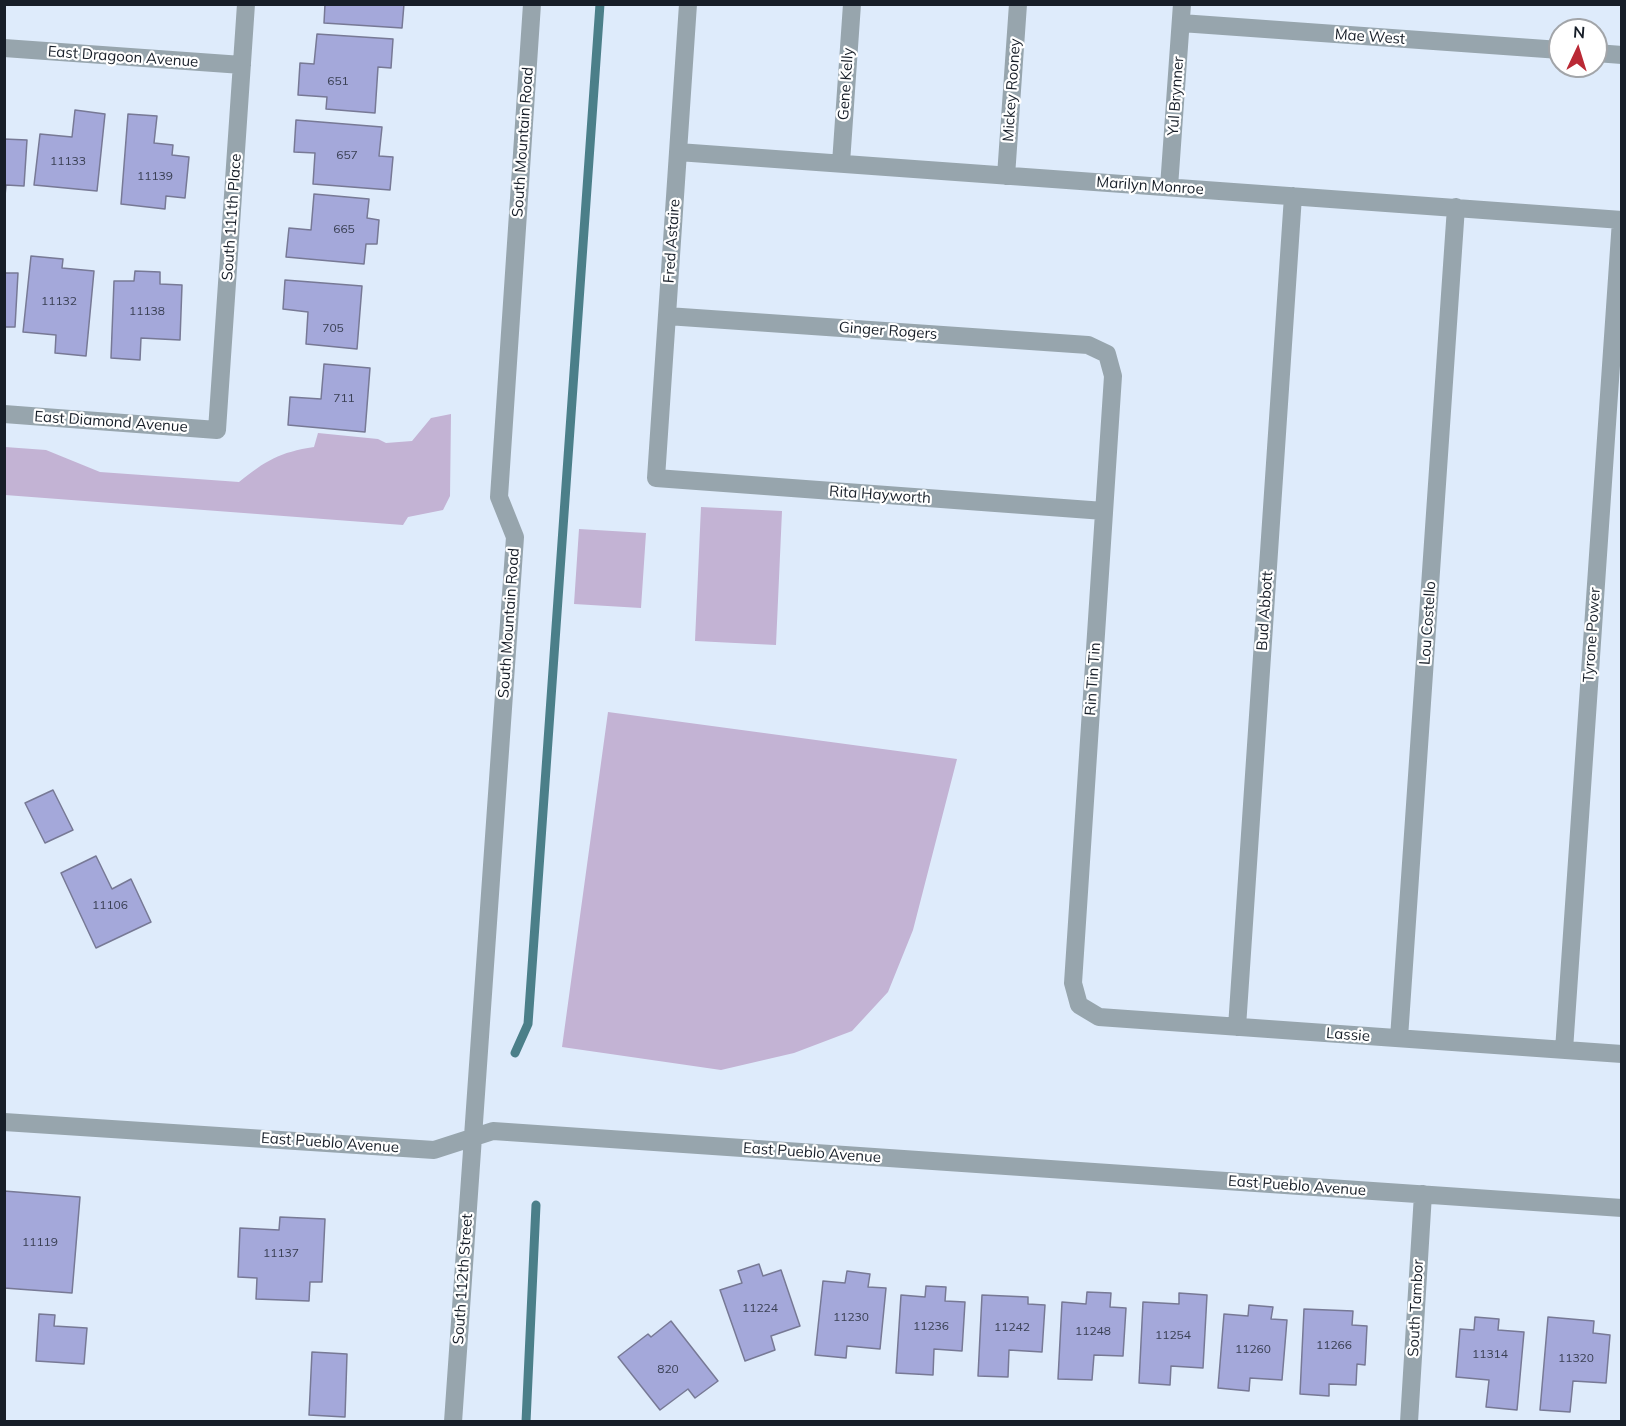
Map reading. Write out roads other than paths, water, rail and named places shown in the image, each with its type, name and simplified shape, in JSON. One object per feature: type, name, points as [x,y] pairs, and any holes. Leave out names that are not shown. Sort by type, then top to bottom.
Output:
[{"type":"street","name":"South 111th Place","points":[[217,430],[246,4]]},
{"type":"street","name":"South Mountain Road","points":[[473,1137],[515,537],[499,497],[532,4]]},
{"type":"street","name":"Fred Astaire","points":[[656,478],[688,4]]},
{"type":"street","name":"Gene Kelly","points":[[841,164],[852,4]]},
{"type":"street","name":"Mickey Rooney","points":[[1006,176],[1018,4]]},
{"type":"street","name":"Yul Brynner","points":[[1169,187],[1182,4]]},
{"type":"street","name":"Mae West","points":[[1181,23],[1548,49]]},
{"type":"street","name":"East Dragoon Avenue","points":[[4,48],[242,65]]},
{"type":"street","name":"Marilyn Monroe","points":[[678,152],[1621,220]]},
{"type":"street","name":"Bud Abbott","points":[[1237,1027],[1293,196]]},
{"type":"street","name":"Lou Costello","points":[[1399,1038],[1456,207]]},
{"type":"street","name":"Tyrone Power","points":[[1564,1050],[1621,220]]},
{"type":"street","name":"Ginger Rogers","points":[[667,316],[1088,345],[1107,354]]},
{"type":"street","name":"Rin Tin Tin","points":[[1078,1005],[1073,983],[1113,376],[1107,354]]},
{"type":"street","name":"East Diamond Avenue","points":[[4,414],[217,430]]},
{"type":"street","name":"Rita Hayworth","points":[[656,478],[1104,511]]},
{"type":"street","name":"Lassie","points":[[1078,1005],[1100,1017],[1622,1054]]},
{"type":"street","name":"East Pueblo Avenue","points":[[4,1122],[434,1150],[493,1131],[1622,1208]]},
{"type":"street","name":"South 112th Street","points":[[453,1422],[473,1137]]},
{"type":"street","name":"South Tambor","points":[[1409,1422],[1423,1194]]},
{"type":"waterway","points":[[515,1053],[528,1024],[600,4]]},
{"type":"waterway","points":[[526,1422],[536,1205]]}]
